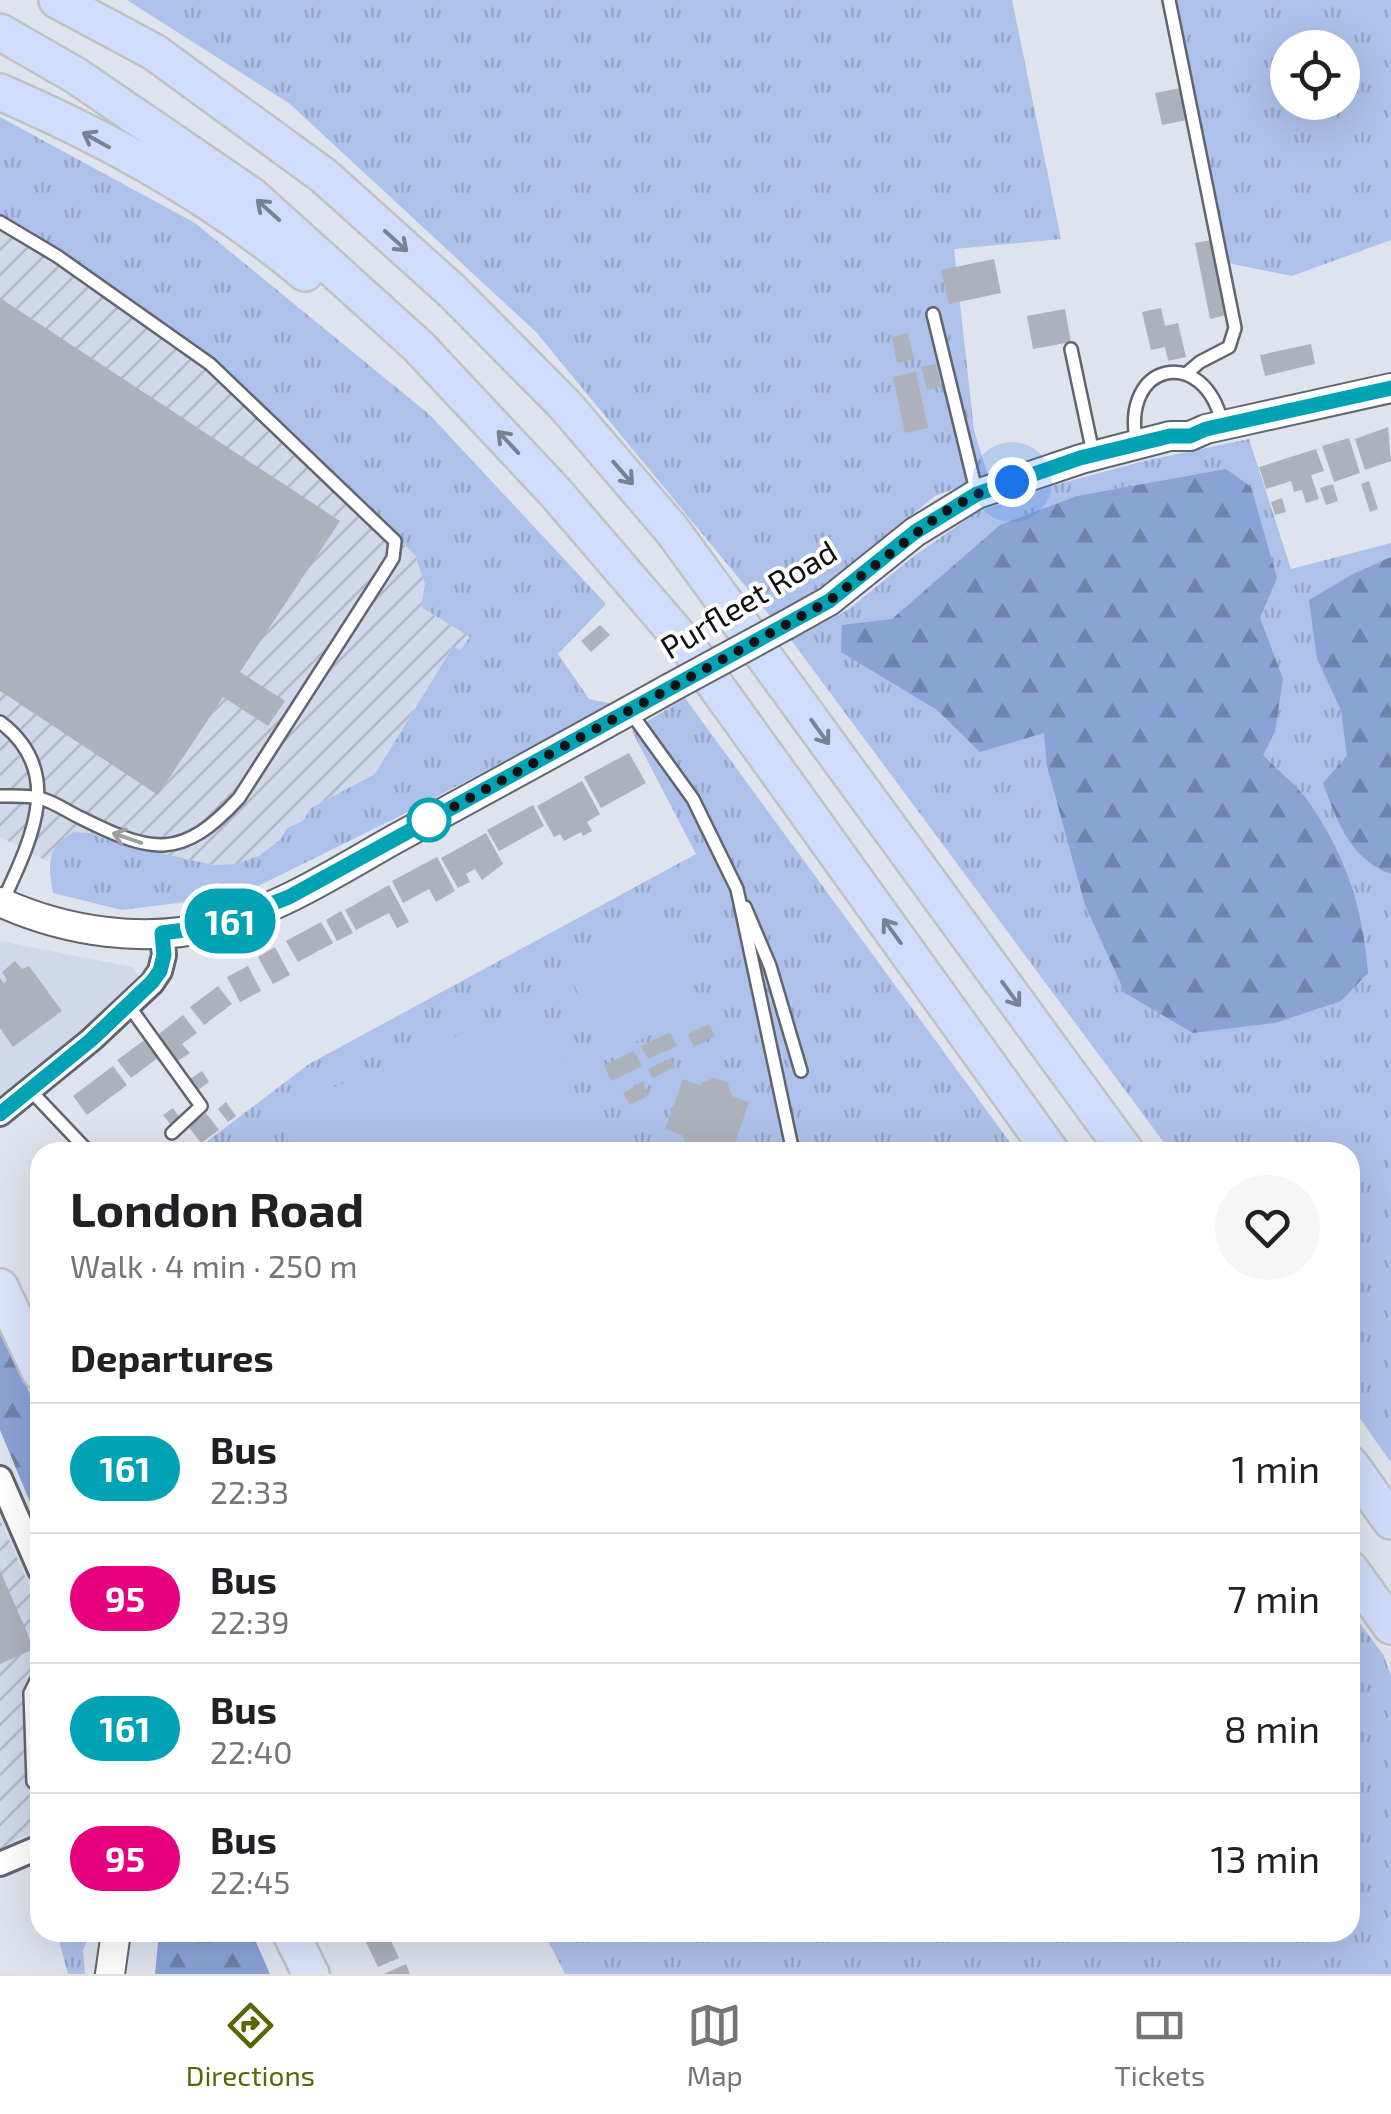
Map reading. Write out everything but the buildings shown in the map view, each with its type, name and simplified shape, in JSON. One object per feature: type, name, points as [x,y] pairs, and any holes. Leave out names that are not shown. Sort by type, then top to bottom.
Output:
[{"type":"highway","points":[[57,0],[154,52],[324,176],[465,304],[565,406],[672,530],[1119,1142]]},
{"type":"highway","points":[[102,0],[154,52]]},
{"type":"highway","points":[[0,32],[74,75],[252,196],[418,346],[555,492],[688,647],[1045,1142]]},
{"type":"highway","points":[[0,92],[42,110],[182,186],[276,249],[372,328],[418,346]]},
{"type":"highway","points":[[1360,1478],[1391,1521]]},
{"type":"highway","points":[[1360,1583],[1391,1626]]},
{"type":"main road","points":[[0,1287],[30,1351]]},
{"type":"main road","points":[[295,1942],[311,1974]]},
{"type":"street","name":"Purfleet Road","points":[[1,903],[38,917],[109,933],[162,933],[214,926],[289,897],[829,601],[915,532],[977,494],[1094,455],[1391,388]]},
{"type":"street","points":[[2,1109],[30,1090],[128,1006],[160,971],[164,955],[162,933]]},
{"type":"street","points":[[0,1478],[30,1547]]},
{"type":"street","points":[[0,1864],[30,1851]]},
{"type":"street","points":[[110,1974],[115,1942]]},
{"type":"lane","points":[[1137,444],[1134,408],[1143,388],[1161,375],[1187,373],[1229,347],[1235,328],[1169,0]]},
{"type":"lane","points":[[0,222],[56,256],[210,364],[395,541],[393,558],[373,590],[239,798],[215,824],[188,840],[163,847],[108,832],[40,798],[0,796]]},
{"type":"lane","points":[[933,314],[977,494]]},
{"type":"lane","points":[[1072,349],[1094,455]]},
{"type":"lane","points":[[1187,373],[1207,388],[1222,425]]},
{"type":"lane","points":[[630,710],[693,799],[736,889],[770,966],[801,1071]]},
{"type":"lane","points":[[1,725],[20,737],[40,798],[26,852],[1,903]]},
{"type":"lane","points":[[736,889],[792,1142]]},
{"type":"lane","points":[[128,1006],[202,1106],[172,1133]]},
{"type":"lane","points":[[30,1090],[79,1142]]},
{"type":"shaded area","points":[[0,214],[119,290],[234,376],[415,555],[425,584],[421,607],[470,637],[460,651],[452,647],[375,774],[311,808],[303,821],[287,828],[281,839],[259,856],[236,864],[213,865],[116,843],[90,833],[65,836],[47,861],[0,837]]},
{"type":"shaded area","points":[[0,941],[133,967],[138,976],[75,1036],[0,1095]]},
{"type":"shaded area","points":[[0,1519],[30,1588],[30,1832],[0,1849]]},
{"type":"green space","points":[[127,0],[1012,0],[1061,239],[954,249],[974,430],[988,476],[935,496],[824,587],[770,616],[536,332],[290,104]]},
{"type":"green space","points":[[1172,0],[1391,0],[1391,240],[1292,276],[1228,263]]},
{"type":"green space","points":[[0,117],[195,223],[430,415],[606,604],[558,654],[589,699],[613,704],[240,895],[122,910],[53,893],[51,858],[58,843],[74,832],[213,865],[236,864],[259,856],[281,839],[287,828],[303,821],[311,808],[375,774],[453,646],[460,650],[470,637],[421,607],[425,584],[415,555],[234,376],[119,290],[0,214]]},
{"type":"green space","points":[[1249,439],[1291,569],[1391,543],[1391,1463],[1360,1418],[1360,1142],[1164,1142],[791,640],[849,609],[977,512],[1055,485]]},
{"type":"green space","points":[[1226,469],[1251,487],[1277,578],[1260,618],[1283,679],[1275,732],[1263,755],[1306,798],[1344,865],[1362,927],[1368,973],[1341,1001],[1275,1023],[1193,1033],[1125,993],[1085,905],[1047,766],[1044,733],[980,752],[937,710],[841,652],[842,625],[892,619],[1000,525],[1077,496]]},
{"type":"green space","points":[[1391,557],[1391,874],[1355,849],[1340,825],[1323,783],[1347,756],[1341,710],[1317,659],[1309,600]]},
{"type":"green space","points":[[685,698],[1010,1142],[206,1142],[309,1064],[696,854],[632,731]]},
{"type":"green space","points":[[658,912],[705,1009],[608,1055],[561,958]]},
{"type":"green space","points":[[535,1002],[596,1142],[289,1142],[276,1112]]},
{"type":"green space","points":[[0,1324],[30,1394],[30,1502],[0,1430]]},
{"type":"green space","points":[[1360,1624],[1384,1656],[1391,1676],[1391,1974],[565,1974],[549,1942],[1360,1942]]},
{"type":"green space","points":[[59,1942],[87,1942],[83,1950],[85,1974],[68,1974]]},
{"type":"green space","points":[[158,1942],[256,1942],[270,1974],[155,1974]]},
{"type":"bus line","name":"161","points":[[0,1114],[91,1040],[152,982],[164,955],[162,933],[214,926],[289,897],[829,601],[915,532],[977,494],[1080,458],[1391,388]]},
{"type":"route","points":[[429,820],[426,822],[829,601],[941,514],[977,494],[1012,482]]}]
